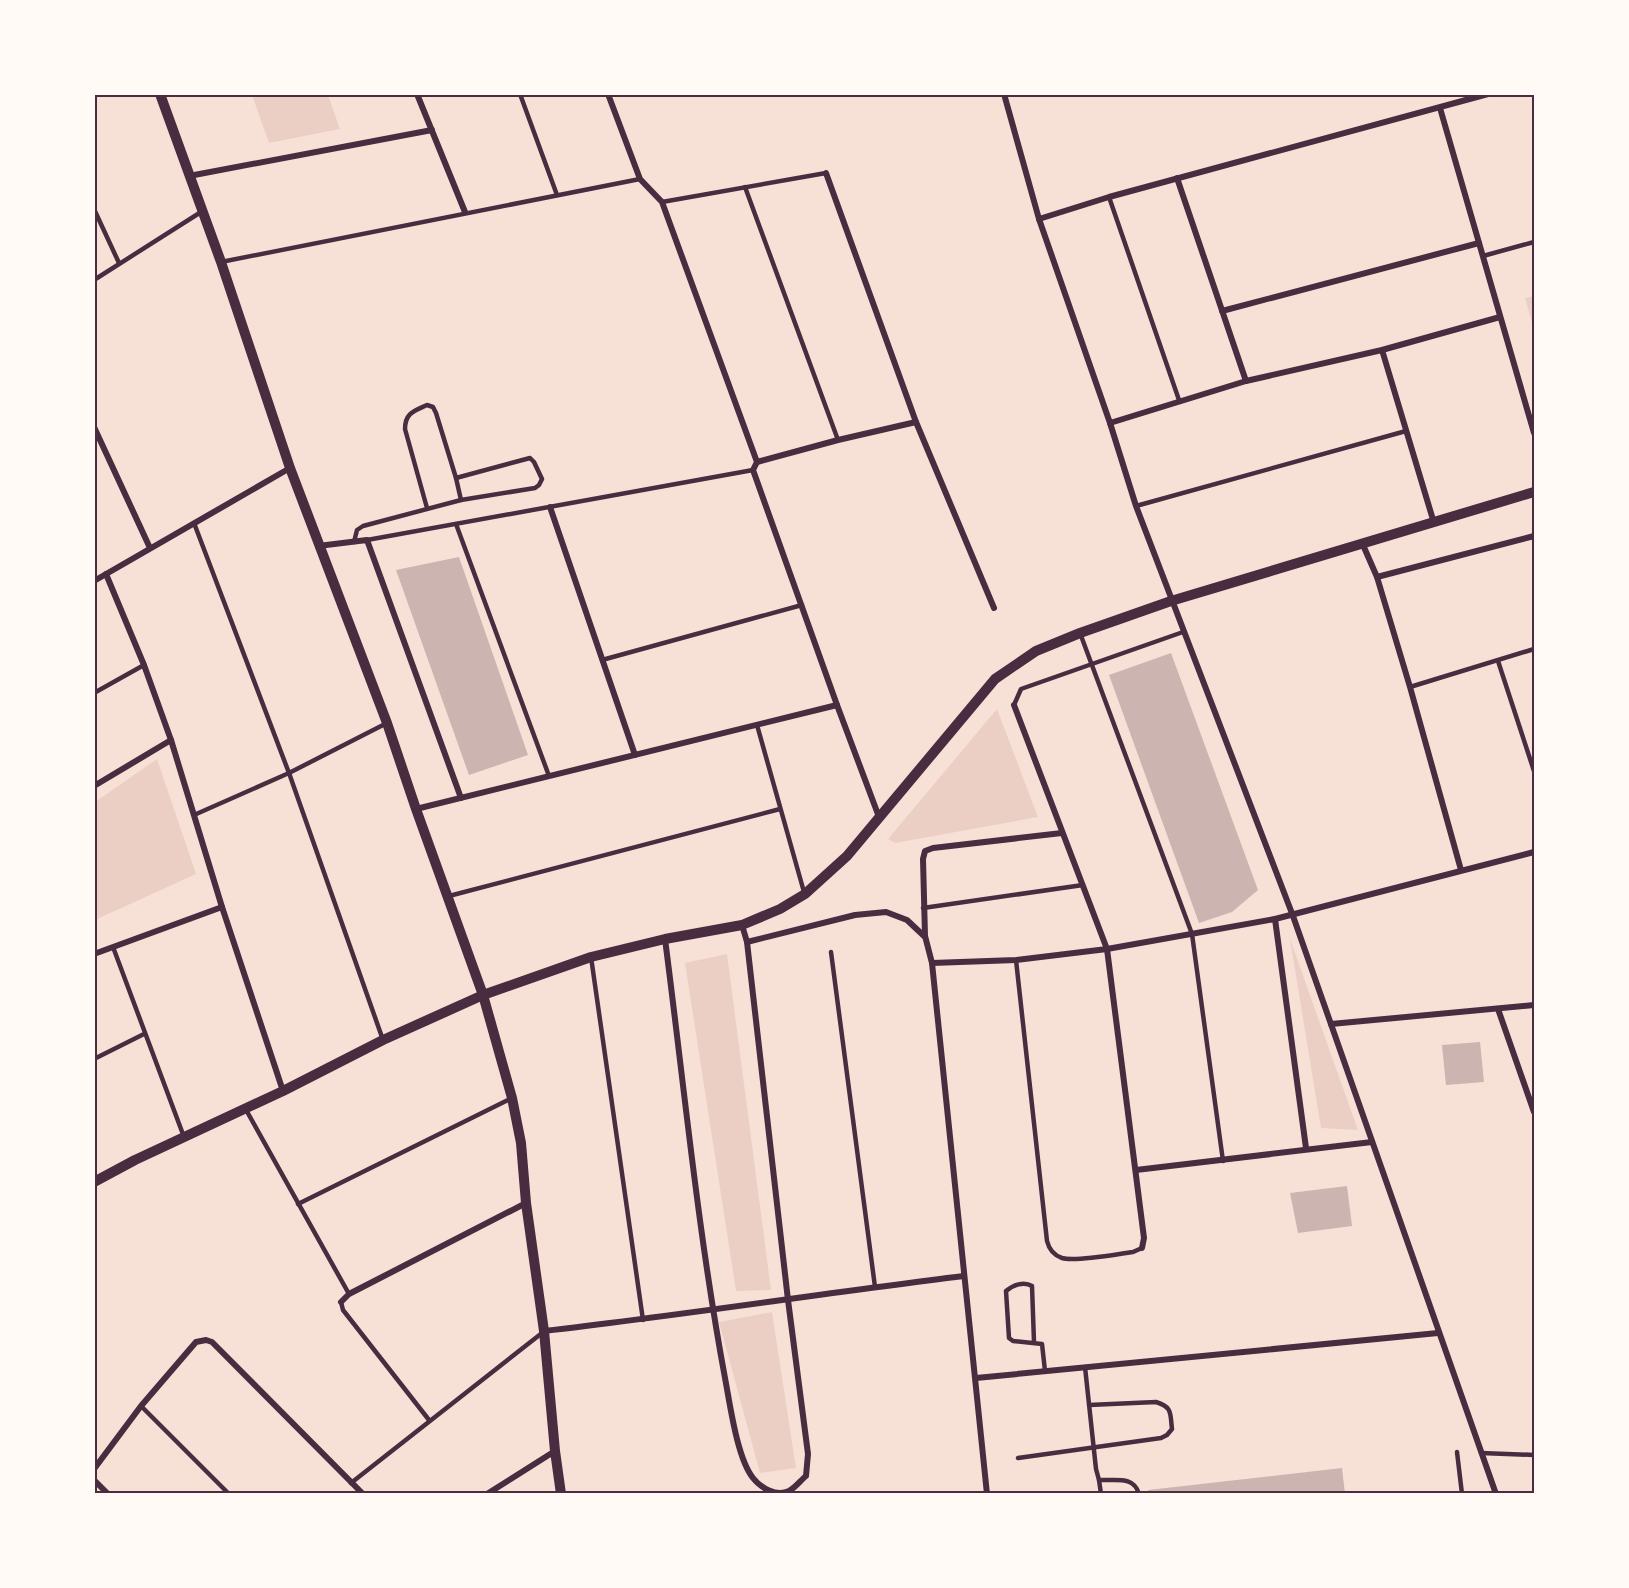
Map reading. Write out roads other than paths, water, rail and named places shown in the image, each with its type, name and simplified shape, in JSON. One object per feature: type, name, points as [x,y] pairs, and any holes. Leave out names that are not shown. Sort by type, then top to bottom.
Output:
[{"type":"street","points":[[160,94],[204,211],[290,468],[387,723],[446,896],[483,995],[512,1098],[521,1143],[526,1203],[544,1331],[561,1494]]},
{"type":"street","points":[[417,94],[465,212]]},
{"type":"street","points":[[608,94],[640,179],[662,202],[757,462],[753,470],[880,818]]},
{"type":"street","points":[[1004,94],[1039,219],[1110,423],[1136,506],[1293,916],[1496,1494]]},
{"type":"street","points":[[1039,219],[1177,178],[1488,94]]},
{"type":"street","points":[[1440,108],[1534,433]]},
{"type":"street","points":[[189,176],[432,130]]},
{"type":"street","points":[[826,173],[916,422],[994,608]]},
{"type":"street","points":[[1177,178],[1246,381]]},
{"type":"street","points":[[1222,311],[1479,243]]},
{"type":"street","points":[[1110,423],[1246,381],[1382,350],[1500,317]]},
{"type":"street","points":[[1382,350],[1434,524]]},
{"type":"street","points":[[757,462],[916,422]]},
{"type":"street","points":[[94,426],[150,548]]},
{"type":"street","points":[[94,581],[290,468]]},
{"type":"street","points":[[94,1182],[383,1040],[483,995],[591,957],[665,939],[742,925],[780,909],[805,894],[847,856],[995,679],[1036,651],[1171,601],[1434,524],[1534,492]]},
{"type":"street","points":[[550,507],[635,755]]},
{"type":"street","points":[[1377,577],[1534,536]]},
{"type":"street","points":[[318,546],[367,540],[461,798]]},
{"type":"street","points":[[1363,545],[1377,577],[1461,870]]},
{"type":"street","points":[[106,574],[144,665],[171,740],[222,907],[283,1091]]},
{"type":"street","points":[[416,809],[837,705]]},
{"type":"street","points":[[1014,705],[1107,949],[1144,1238],[1142,1248]]},
{"type":"street","points":[[94,786],[171,740]]},
{"type":"street","points":[[987,1494],[932,963],[925,936],[923,859],[925,851],[933,848],[1062,832]]},
{"type":"street","points":[[932,963],[1016,960],[1107,949],[1293,916],[1534,852]]},
{"type":"street","points":[[94,954],[222,907]]},
{"type":"street","points":[[747,942],[855,915],[886,912],[907,920],[925,936]]},
{"type":"street","points":[[1275,919],[1306,1148]]},
{"type":"street","points":[[665,939],[712,1309],[734,1426],[746,1465],[753,1478],[764,1489],[776,1493],[789,1491],[806,1476],[808,1454],[747,942],[742,925]]},
{"type":"street","points":[[1331,1024],[1534,1005]]},
{"type":"street","points":[[1498,1009],[1534,1112]]},
{"type":"street","points":[[1136,1170],[1223,1161],[1306,1148],[1372,1142]]},
{"type":"street","points":[[341,1302],[349,1294],[526,1203]]},
{"type":"street","points":[[544,1331],[643,1320],[964,1276]]},
{"type":"street","points":[[976,1378],[1438,1333]]},
{"type":"street","points":[[94,1469],[141,1406],[196,1342],[206,1340],[212,1342],[363,1494]]},
{"type":"street","points":[[487,1494],[555,1451]]},
{"type":"street","points":[[94,1480],[108,1494]]},
{"type":"lane","points":[[520,94],[557,195]]},
{"type":"lane","points":[[662,202],[826,173]]},
{"type":"lane","points":[[221,262],[640,179]]},
{"type":"lane","points":[[745,188],[838,440]]},
{"type":"lane","points":[[1109,197],[1179,400]]},
{"type":"lane","points":[[94,209],[119,263]]},
{"type":"lane","points":[[94,280],[204,211]]},
{"type":"lane","points":[[1483,256],[1534,242]]},
{"type":"lane","points":[[427,508],[405,429],[405,420],[410,413],[427,405],[433,407],[436,413],[461,500]]},
{"type":"lane","points":[[1136,506],[1406,430]]},
{"type":"lane","points":[[354,542],[357,530],[363,526],[461,500],[535,488],[542,480],[530,458],[456,478]]},
{"type":"lane","points":[[367,540],[753,470]]},
{"type":"lane","points":[[194,523],[288,772],[383,1040]]},
{"type":"lane","points":[[456,524],[549,776]]},
{"type":"lane","points":[[602,660],[802,605]]},
{"type":"lane","points":[[1014,705],[1021,689],[1183,632]]},
{"type":"lane","points":[[1080,633],[1192,934],[1223,1161]]},
{"type":"lane","points":[[1410,687],[1534,649]]},
{"type":"lane","points":[[1498,661],[1534,771]]},
{"type":"lane","points":[[94,693],[144,665]]},
{"type":"lane","points":[[194,815],[387,723]]},
{"type":"lane","points":[[758,725],[805,894]]},
{"type":"lane","points":[[446,896],[780,809]]},
{"type":"lane","points":[[923,908],[1083,885]]},
{"type":"lane","points":[[112,946],[184,1137]]},
{"type":"lane","points":[[831,952],[875,1287]]},
{"type":"lane","points":[[591,957],[643,1320]]},
{"type":"lane","points":[[1016,960],[1049,1249],[1055,1255],[1070,1259],[1133,1252],[1142,1248]]},
{"type":"lane","points":[[94,1059],[144,1034]]},
{"type":"lane","points":[[298,1204],[512,1098]]},
{"type":"lane","points":[[245,1108],[349,1294]]},
{"type":"lane","points":[[1034,1342],[1032,1286],[1029,1284],[1015,1285],[1006,1291],[1009,1338],[1013,1341],[1034,1342],[1040,1342],[1044,1347],[1045,1371]]},
{"type":"lane","points":[[341,1302],[343,1310],[429,1420]]},
{"type":"lane","points":[[351,1483],[544,1331]]},
{"type":"lane","points":[[1085,1367],[1096,1469],[1101,1494]]},
{"type":"lane","points":[[1018,1458],[1161,1438],[1172,1429],[1170,1410],[1166,1405],[1156,1402],[1089,1405]]},
{"type":"lane","points":[[141,1406],[229,1494]]},
{"type":"lane","points":[[1457,1452],[1462,1494]]},
{"type":"lane","points":[[1481,1453],[1534,1455]]},
{"type":"lane","points":[[1100,1480],[1129,1480],[1137,1486],[1139,1494]]}]
